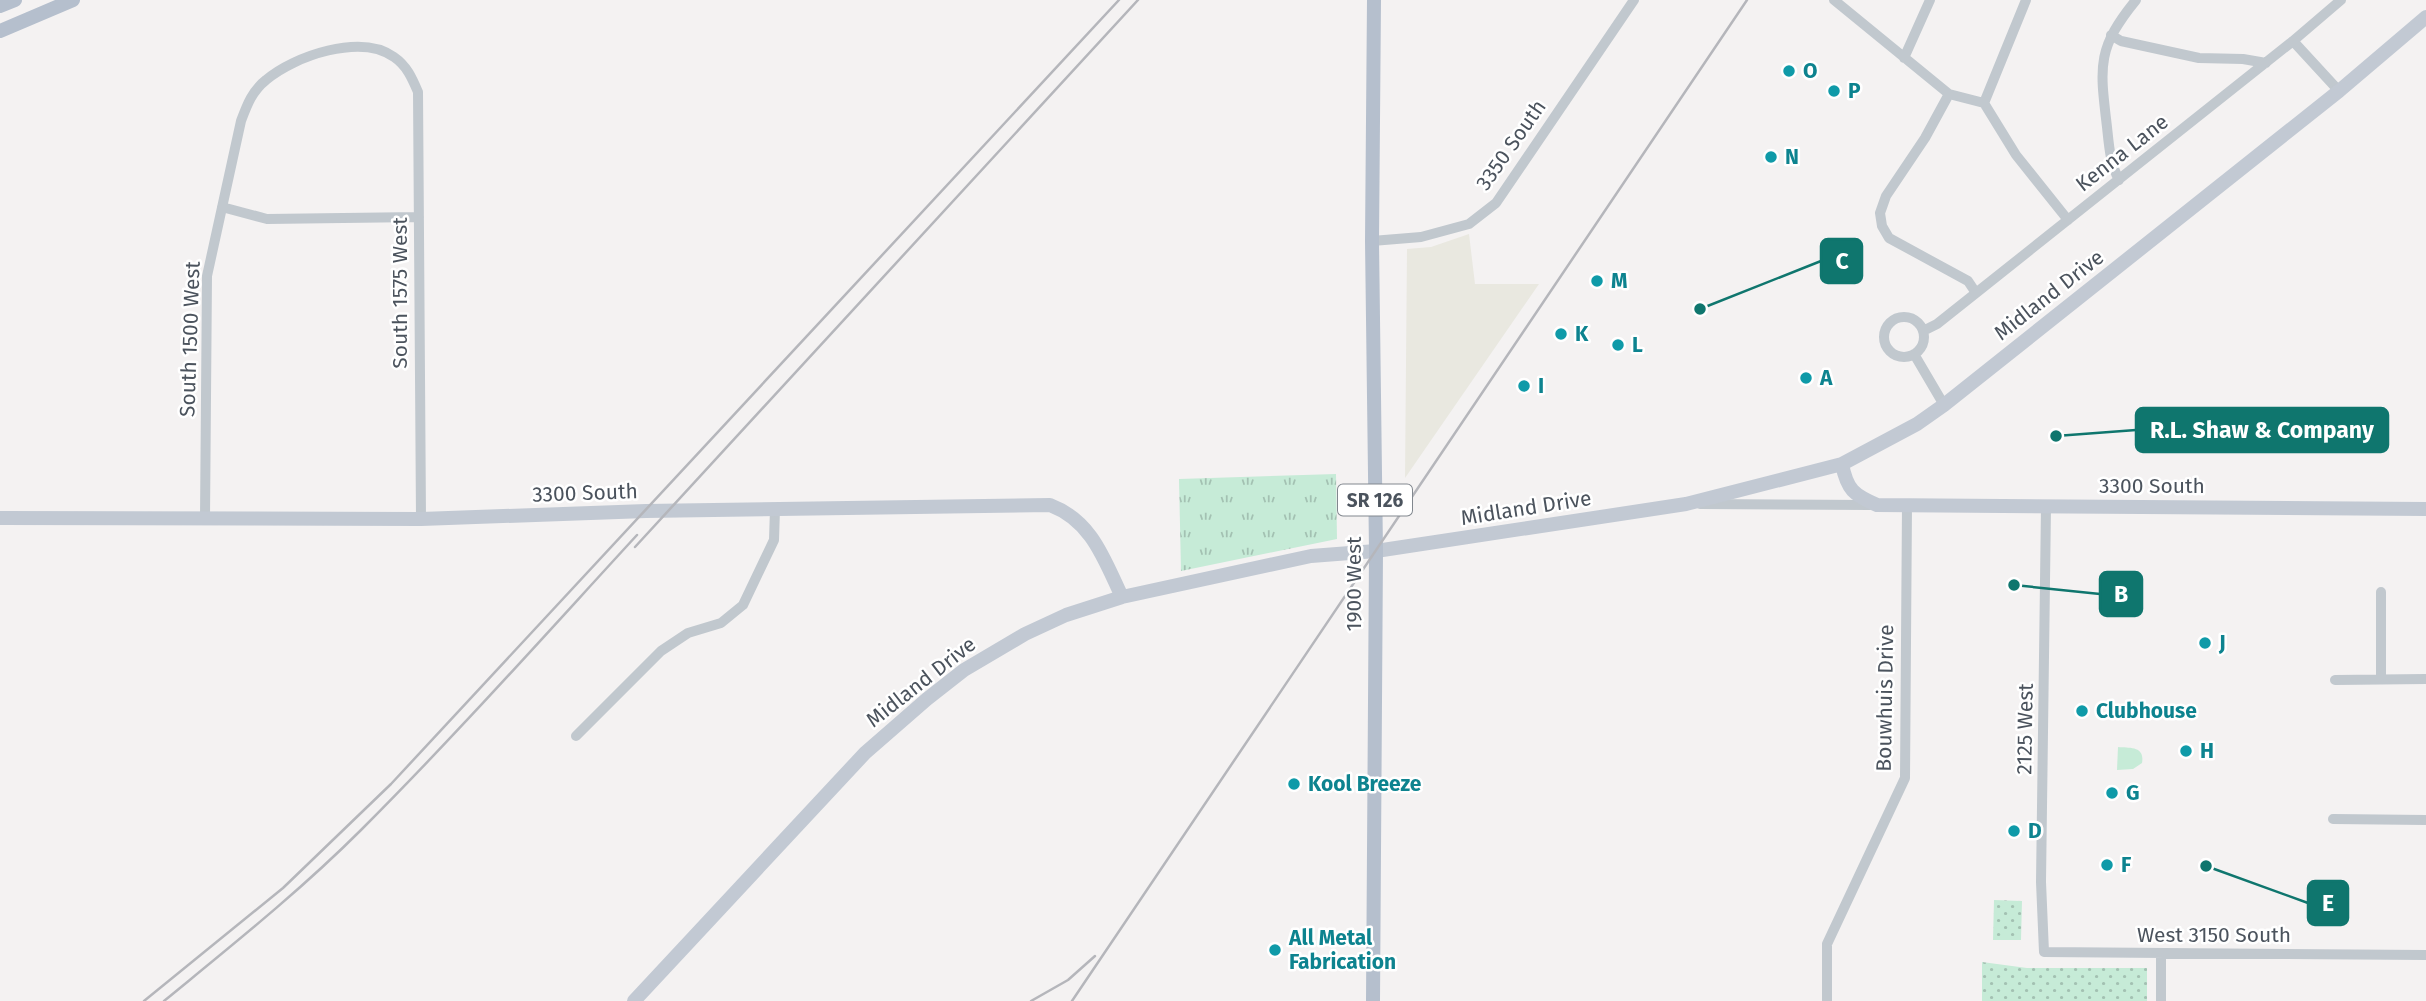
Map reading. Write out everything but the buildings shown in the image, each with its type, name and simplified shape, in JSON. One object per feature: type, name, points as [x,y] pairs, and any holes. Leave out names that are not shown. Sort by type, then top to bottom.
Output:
[{"type":"main road","points":[[0,6],[15,0]]},
{"type":"main road","points":[[0,31],[73,0]]},
{"type":"main road","name":"1900 West","points":[[1373,1001],[1376,551],[1372,241],[1374,0]]},
{"type":"street","name":"3350 South","points":[[1372,241],[1421,237],[1469,225],[1496,203],[1634,0]]},
{"type":"street","points":[[1833,0],[1950,94],[1984,103],[2016,155],[2068,220]]},
{"type":"street","points":[[1904,58],[1930,0]]},
{"type":"street","points":[[1984,103],[2026,0]]},
{"type":"street","points":[[2119,180],[2112,166],[2101,75],[2111,35],[2136,0]]},
{"type":"street","name":"Kenna Lane","points":[[1923,331],[1937,324],[2119,180],[2341,0]]},
{"type":"street","name":"Midland Drive","points":[[634,1001],[865,752],[964,670],[1024,634],[1066,615],[1122,597],[1311,556],[1376,551],[1686,504],[1842,464],[1917,424],[1944,405],[2339,91],[2426,17]]},
{"type":"street","points":[[2111,35],[2121,41],[2199,58],[2243,59],[2266,63]]},
{"type":"street","points":[[2293,41],[2339,91]]},
{"type":"street","name":"South 1500 West","points":[[205,518],[207,276],[241,121],[249,98],[265,80],[313,53],[342,48],[374,48],[393,55],[408,69]]},
{"type":"street","name":"South 1575 West","points":[[408,69],[418,92],[421,519]]},
{"type":"street","points":[[1950,94],[1925,138],[1886,196],[1881,213],[1882,226],[1889,238],[1968,281],[1976,293]]},
{"type":"street","points":[[222,207],[267,219],[419,217]]},
{"type":"street","points":[[1906,317],[1916,321],[1923,331],[1923,343],[1914,354],[1901,357],[1888,350],[1884,343],[1885,330],[1893,320],[1906,317]]},
{"type":"street","points":[[1914,354],[1944,405]]},
{"type":"street","points":[[1842,464],[1845,479],[1855,495],[1877,505]]},
{"type":"street","name":"3300 South","points":[[1686,504],[2426,509]]},
{"type":"street","name":"3300 South","points":[[0,518],[421,519],[775,509],[1050,505],[1068,512],[1084,527],[1100,550],[1122,597]]},
{"type":"street","name":"Bouwhuis Drive","points":[[1827,1001],[1827,944],[1905,778],[1907,505]]},
{"type":"street","name":"2125 West","points":[[2044,952],[2041,882],[2046,506]]},
{"type":"street","points":[[576,736],[661,651],[688,633],[722,623],[743,605],[774,540],[775,509]]},
{"type":"street","points":[[2381,592],[2381,678]]},
{"type":"street","points":[[2335,680],[2426,679]]},
{"type":"street","points":[[2333,819],[2426,820]]},
{"type":"street","name":"West 3150 South","points":[[2044,952],[2426,955]]},
{"type":"street","points":[[2161,955],[2161,1001]]},
{"type":"shaded area","points":[[1469,234],[1475,284],[1539,284],[1405,478],[1407,249],[1431,247]]},
{"type":"green space","points":[[1336,474],[1337,539],[1181,571],[1179,479]]},
{"type":"green space","points":[[2118,747],[2139,751],[2142,763],[2133,769],[2117,770]]},
{"type":"green space","points":[[1994,900],[2022,901],[2021,940],[1993,940]]},
{"type":"green space","points":[[1982,962],[2027,968],[2147,968],[2147,1001],[1982,1001]]},
{"type":"railway","points":[[144,1001],[283,888],[391,784],[1119,0]]},
{"type":"railway","points":[[635,547],[1138,0]]},
{"type":"railway","points":[[1072,1001],[1747,0]]},
{"type":"railway","points":[[164,1001],[289,897],[361,830],[466,721],[637,535]]},
{"type":"railway","points":[[1031,1001],[1068,980],[1095,956]]},
{"type":"place","name":"O","points":[[1789,71]]},
{"type":"place","name":"P","points":[[1834,91]]},
{"type":"place","name":"N","points":[[1771,157]]},
{"type":"place","name":"M","points":[[1597,281]]},
{"type":"place","name":"C","points":[[1700,309]]},
{"type":"place","name":"K","points":[[1561,334]]},
{"type":"place","name":"L","points":[[1618,345]]},
{"type":"place","name":"A","points":[[1806,378]]},
{"type":"place","name":"I","points":[[1524,386]]},
{"type":"place","name":"R.L. Shaw & Company","points":[[2056,436]]},
{"type":"place","name":"B","points":[[2014,585]]},
{"type":"place","name":"J","points":[[2205,643]]},
{"type":"place","name":"Clubhouse","points":[[2082,711]]},
{"type":"place","name":"H","points":[[2186,751]]},
{"type":"place","name":"Kool Breeze","points":[[1294,784]]},
{"type":"place","name":"G","points":[[2112,793]]},
{"type":"place","name":"D","points":[[2014,831]]},
{"type":"place","name":"F","points":[[2107,865]]},
{"type":"place","name":"E","points":[[2206,866]]},
{"type":"place","name":"All Metal Fabrication","points":[[1275,950]]}]
